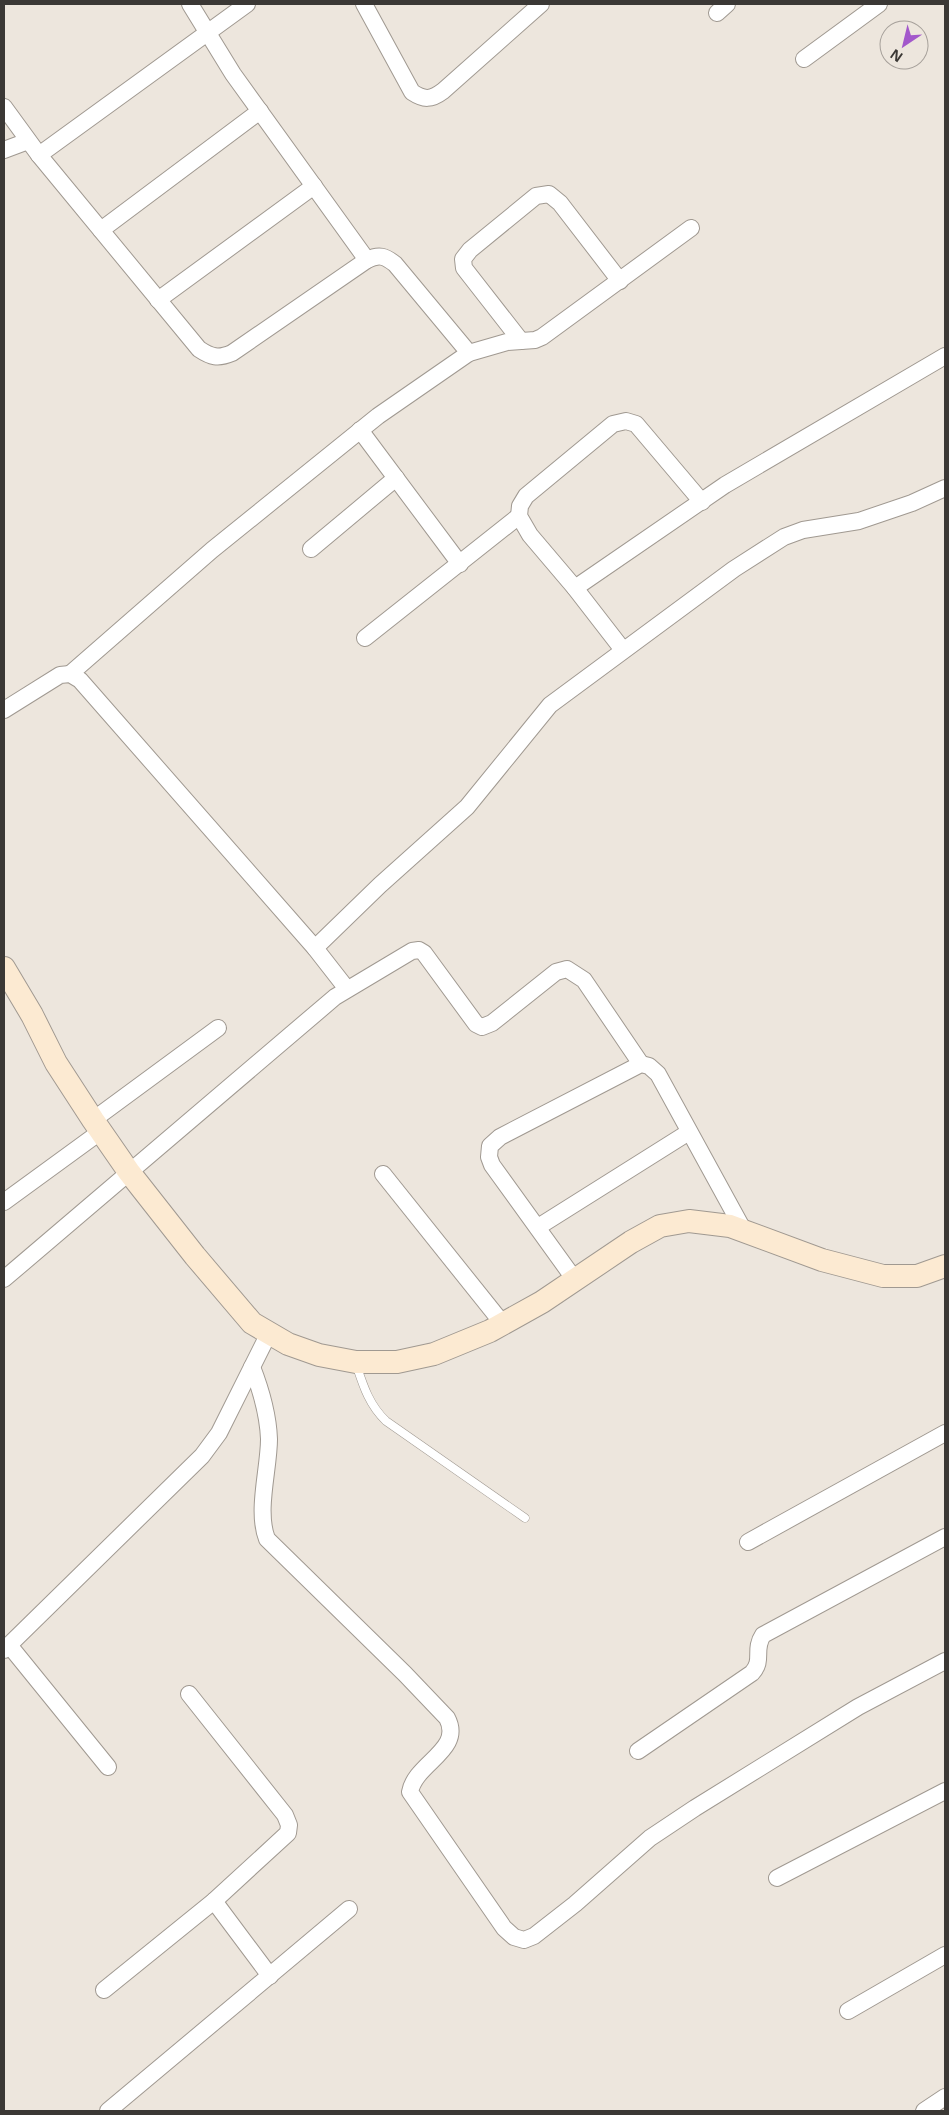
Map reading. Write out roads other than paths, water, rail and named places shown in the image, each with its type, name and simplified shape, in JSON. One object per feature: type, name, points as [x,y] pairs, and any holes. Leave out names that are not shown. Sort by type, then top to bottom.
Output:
[{"type":"street","points":[[190,4],[233,74],[367,260]]},
{"type":"street","points":[[39,155],[247,4]]},
{"type":"street","points":[[364,4],[412,92],[428,99],[443,91],[541,4]]},
{"type":"street","points":[[804,59],[879,4]]},
{"type":"street","points":[[4,108],[39,155],[158,300],[199,349],[210,356],[220,358],[232,353],[367,260],[376,256],[384,256],[395,264],[469,353]]},
{"type":"street","points":[[101,230],[260,111]]},
{"type":"street","points":[[4,150],[28,141]]},
{"type":"street","points":[[158,300],[314,186]]},
{"type":"street","points":[[520,341],[464,268],[463,259],[470,250],[536,196],[549,194],[560,203],[620,281]]},
{"type":"street","points":[[4,710],[60,675],[70,674],[212,550],[378,416],[469,353],[489,346],[542,337],[691,228]]},
{"type":"street","points":[[576,588],[733,480],[945,356]]},
{"type":"street","points":[[623,650],[576,588],[530,535],[519,516],[520,506],[526,496],[613,424],[620,421],[636,424],[702,502]]},
{"type":"street","points":[[360,430],[460,564]]},
{"type":"street","points":[[311,549],[396,478]]},
{"type":"street","points":[[315,948],[380,885],[467,807],[550,705],[623,650],[734,569],[784,538],[803,530],[859,521],[882,514],[945,488]]},
{"type":"street","points":[[365,638],[519,516]]},
{"type":"street","points":[[70,674],[80,680],[315,948],[347,989]]},
{"type":"street","points":[[4,1279],[335,997],[412,951],[419,950],[433,962],[476,1024],[486,1027],[556,972],[568,969],[584,980],[641,1064]]},
{"type":"street","points":[[4,968],[32,1014],[56,1063],[96,1126],[129,1172],[195,1256],[252,1323],[288,1344],[319,1354],[356,1362],[398,1362],[434,1354],[503,1324],[542,1302],[632,1242],[660,1226],[689,1221],[730,1226],[822,1260],[883,1276],[917,1276],[945,1266]]},
{"type":"street","points":[[4,1202],[218,1028]]},
{"type":"street","points":[[575,1280],[492,1164],[489,1156],[490,1146],[500,1137],[641,1064],[649,1066],[658,1074],[744,1231]]},
{"type":"street","points":[[538,1227],[690,1132]]},
{"type":"street","points":[[383,1174],[503,1324]]},
{"type":"street","points":[[108,1767],[7,1647],[202,1456],[219,1433],[232,1406],[255,1374],[269,1333]]},
{"type":"street","points":[[255,1374],[266,1410],[268,1447],[263,1521],[268,1540],[405,1674],[447,1718],[451,1727],[450,1740],[415,1780],[410,1792],[504,1928],[514,1937],[524,1940],[534,1936],[575,1904],[650,1838],[695,1808],[858,1707],[945,1661]]},
{"type":"street","points":[[748,1542],[945,1433]]},
{"type":"street","points":[[638,1751],[752,1673],[757,1668],[759,1661],[758,1643],[763,1635],[945,1537]]},
{"type":"street","points":[[104,1990],[214,1901],[288,1833],[289,1824],[285,1815],[189,1694]]},
{"type":"street","points":[[777,1878],[945,1792]]},
{"type":"street","points":[[214,1901],[270,1976]]},
{"type":"street","points":[[108,2111],[348,1909]]},
{"type":"street","points":[[848,2011],[945,1955]]},
{"type":"street","points":[[924,2111],[945,2097]]},
{"type":"lane","points":[[356,1362],[367,1395],[380,1415],[525,1518]]}]
